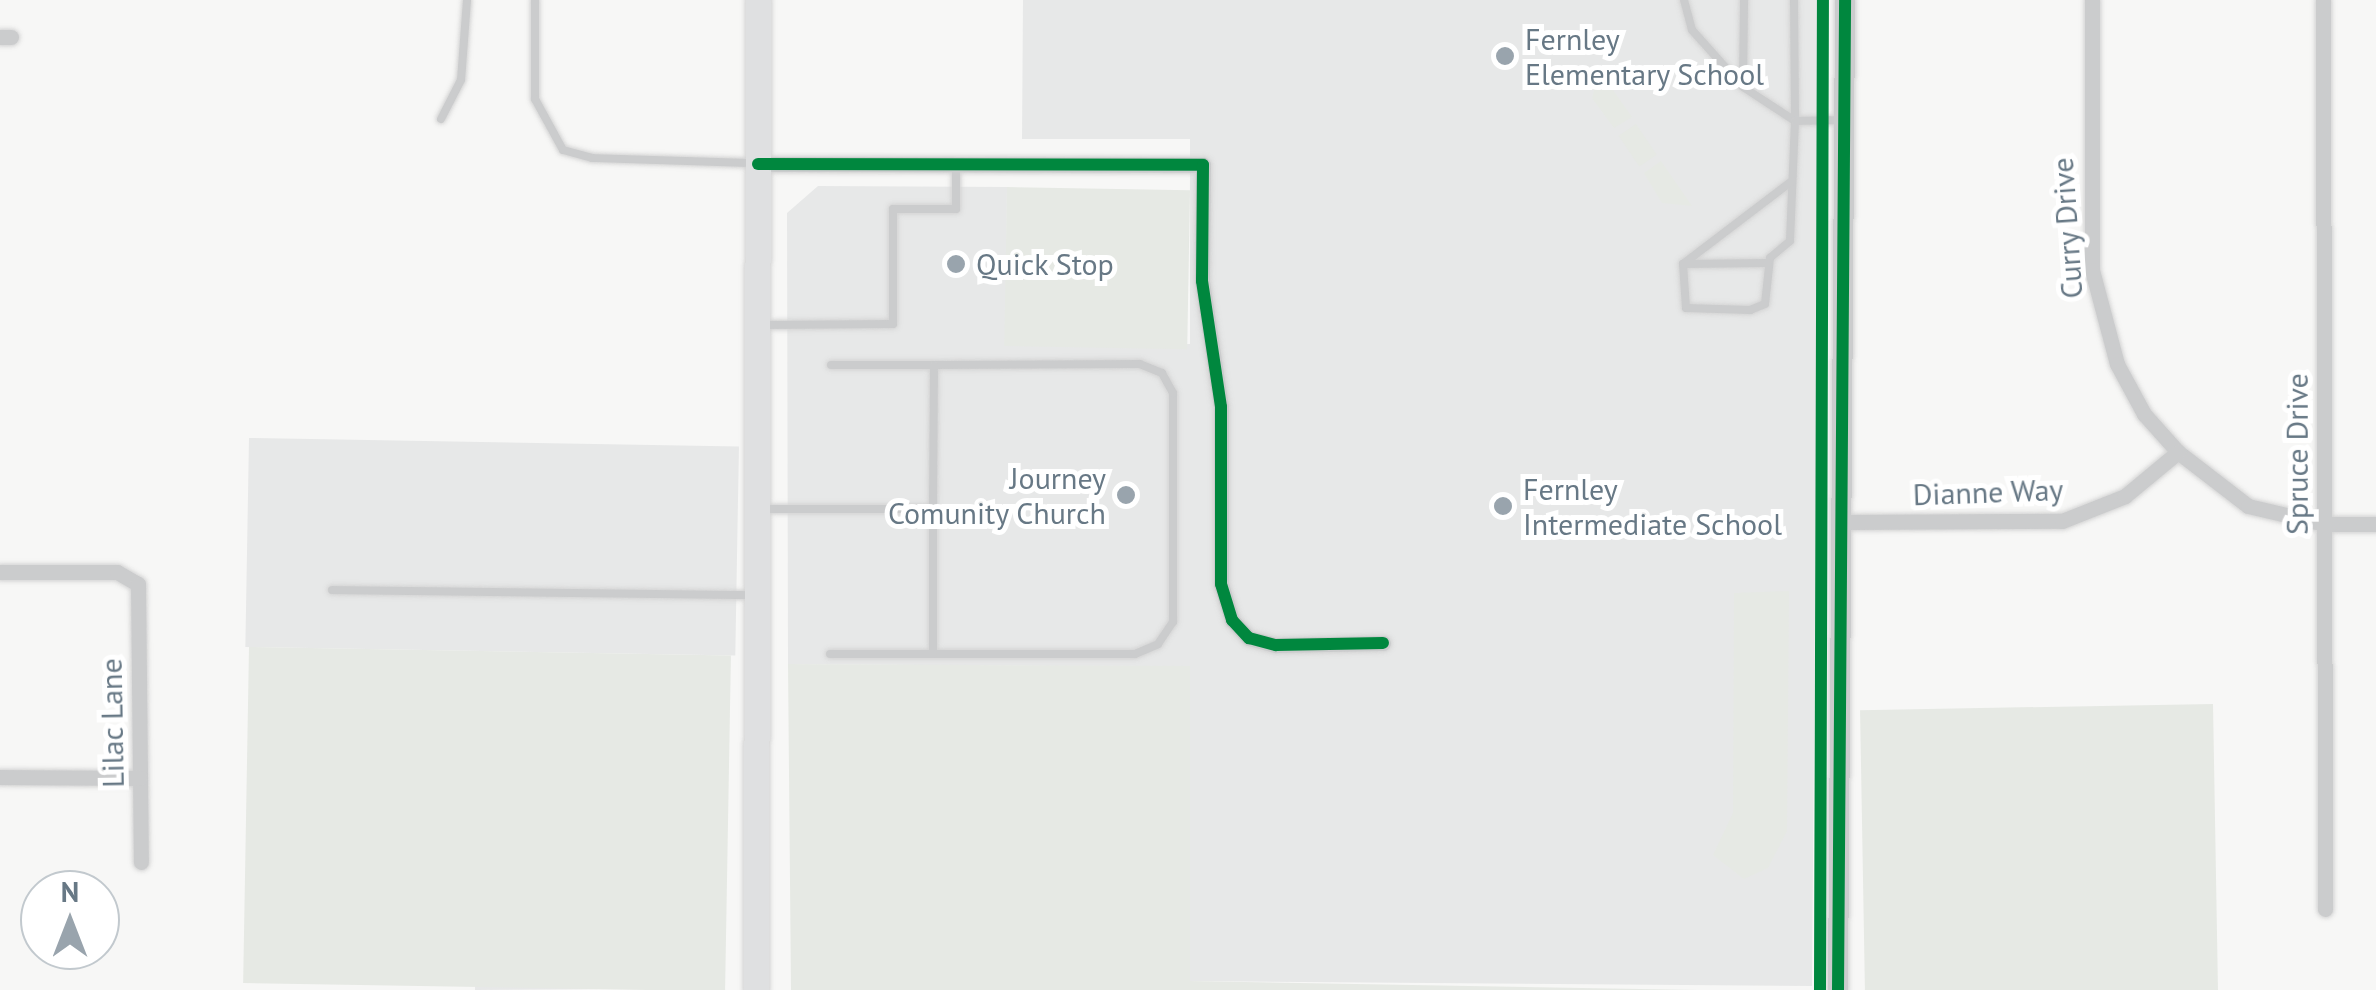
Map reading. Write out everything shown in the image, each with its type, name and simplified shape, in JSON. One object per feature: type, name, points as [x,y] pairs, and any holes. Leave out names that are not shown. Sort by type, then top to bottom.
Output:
[{"type":"main road","points":[[756,990],[758,0]]},
{"type":"street","points":[[1838,990],[1844,0]]},
{"type":"street","name":"Curry Drive","points":[[2092,0],[2092,270],[2118,364],[2144,414],[2178,452],[2248,506],[2324,524],[2376,524]]},
{"type":"street","name":"Spruce Drive","points":[[2324,0],[2325,909]]},
{"type":"street","points":[[758,164],[1203,165],[1202,281],[1221,407],[1221,584],[1232,620],[1250,638],[1276,645],[1383,644]]},
{"type":"street","name":"Dianne Way","points":[[1840,522],[2062,521],[2125,496],[2178,452]]},
{"type":"street","name":"Lilac Lane","points":[[0,572],[117,572],[138,584],[141,862]]},
{"type":"street","points":[[0,777],[140,778]]},
{"type":"lane","points":[[442,119],[461,80],[467,0]]},
{"type":"lane","points":[[535,0],[535,99],[563,150],[592,158],[758,164]]},
{"type":"lane","points":[[1684,0],[1692,30],[1743,86],[1794,120],[1844,120]]},
{"type":"lane","points":[[1743,86],[1744,0]]},
{"type":"lane","points":[[1682,264],[1686,308],[1750,310],[1767,298],[1768,264],[1790,241],[1794,0]]},
{"type":"lane","points":[[757,325],[893,324],[892,209],[956,209],[956,164]]},
{"type":"lane","points":[[1682,264],[1792,181]]},
{"type":"lane","points":[[1682,264],[1768,264]]},
{"type":"lane","points":[[933,654],[934,364]]},
{"type":"lane","points":[[830,654],[1135,654],[1158,644],[1173,622],[1173,393],[1162,373],[1140,364],[831,365]]},
{"type":"lane","points":[[757,509],[933,509]]},
{"type":"lane","points":[[332,590],[757,595]]},
{"type":"shaded area","name":"Fernley Intermediate School","points":[[1023,0],[1820,0],[1812,986],[1189,981],[1189,667],[788,664],[787,213],[818,186],[1007,187],[1006,346],[1190,344],[1190,139],[1022,139]]},
{"type":"shaded area","points":[[1599,70],[1632,117],[1614,128],[1592,98]]},
{"type":"shaded area","points":[[1636,124],[1657,155],[1639,166],[1619,136]]},
{"type":"shaded area","points":[[1661,161],[1692,206],[1662,203],[1644,173]]},
{"type":"shaded area","points":[[1007,187],[1190,190],[1187,349],[1004,346]]},
{"type":"shaded area","points":[[249,438],[739,447],[735,656],[245,647]]},
{"type":"shaded area","points":[[1789,591],[1787,831],[1768,868],[1744,879],[1713,855],[1733,813],[1734,593]]},
{"type":"shaded area","points":[[249,647],[731,655],[725,990],[243,983]]},
{"type":"shaded area","points":[[788,664],[1190,666],[1190,981],[1698,990],[791,990]]},
{"type":"shaded area","points":[[2213,704],[2218,990],[1865,990],[1860,710]]},
{"type":"shaded area","points":[[475,986],[730,988],[475,990]]},
{"type":"cycle path","points":[[1820,990],[1823,0]]},
{"type":"cycle path","points":[[1838,990],[1845,0]]},
{"type":"cycle path","points":[[758,164],[1203,165],[1202,281],[1221,407],[1221,584],[1232,620],[1249,638],[1276,645],[1383,643]]},
{"type":"place","name":"Fernley Elementary School","points":[[1505,56]]},
{"type":"place","name":"Quick Stop","points":[[956,264]]},
{"type":"place","name":"Journey Comunity Church","points":[[1126,495]]},
{"type":"place","name":"Fernley Intermediate School","points":[[1503,506]]}]
